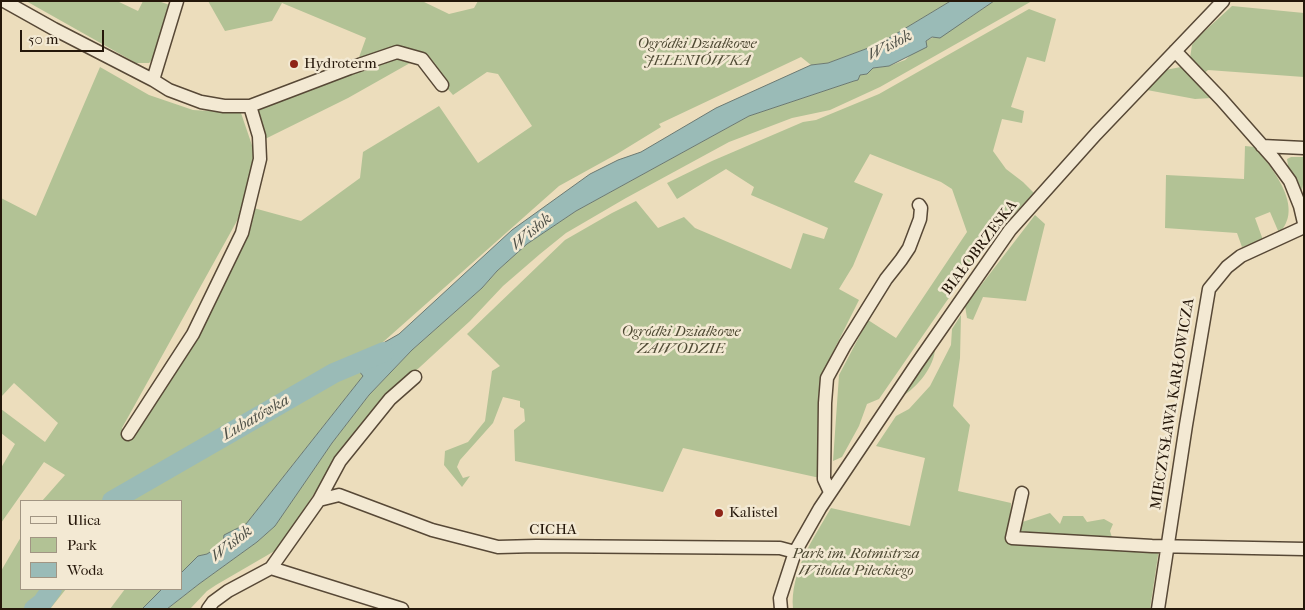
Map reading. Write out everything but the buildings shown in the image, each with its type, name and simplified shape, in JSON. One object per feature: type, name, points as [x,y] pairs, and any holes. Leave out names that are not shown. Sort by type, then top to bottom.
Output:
[{"type":"street","points":[[4,1],[54,30],[169,90],[201,102],[224,106],[250,106],[396,52],[422,59],[442,85]]},
{"type":"street","points":[[153,80],[177,1]]},
{"type":"street","name":"BIAŁOBRZESKA","points":[[781,609],[780,598],[795,552],[830,492],[1010,230],[1096,134],[1223,1]]},
{"type":"street","points":[[1175,51],[1221,99],[1290,181],[1300,206],[1304,223]]},
{"type":"street","points":[[128,434],[193,334],[242,233],[260,159],[259,136],[250,106]]},
{"type":"street","points":[[1262,146],[1304,148]]},
{"type":"street","points":[[830,492],[824,479],[827,378],[886,279],[909,248],[920,219],[922,208],[919,205]]},
{"type":"street","name":"MIECZYSŁAWA KARŁOWICZA","points":[[1158,609],[1166,546],[1209,290],[1226,267],[1241,256],[1304,227]]},
{"type":"street","points":[[208,609],[213,602],[228,590],[271,568],[319,500],[340,461],[390,399],[415,377]]},
{"type":"street","points":[[1022,494],[1012,538],[1166,546],[1304,549]]},
{"type":"street","name":"CICHA","points":[[319,500],[339,495],[432,530],[498,547],[780,548],[795,552]]},
{"type":"street","points":[[271,568],[402,609]]},
{"type":"green space","points":[[26,1],[117,1],[138,11],[143,1],[158,1],[170,5],[156,56],[149,63],[136,63]]},
{"type":"green space","name":"Ogródki Działkowe JELENIÓWKA","points":[[208,1],[422,1],[449,14],[474,8],[478,1],[951,1],[879,44],[828,63],[811,65],[801,57],[659,124],[661,127],[559,186],[356,366],[363,376],[246,524],[224,535],[224,544],[207,554],[198,556],[182,572],[182,500],[43,500],[65,475],[44,462],[1,523],[1,468],[15,444],[1,433],[1,409],[45,442],[58,423],[14,383],[1,397],[1,198],[36,216],[100,67],[149,95],[193,110],[241,113],[256,157],[238,219],[122,428],[130,437],[242,233],[250,207],[301,221],[360,178],[363,152],[439,106],[478,163],[532,126],[498,74],[487,72],[453,95],[422,59],[397,52],[358,60],[366,38],[282,3],[272,21],[225,31]]},
{"type":"green space","points":[[994,1],[1032,1],[880,87],[830,110],[792,118],[729,142],[566,233],[503,286],[470,321],[383,401],[323,480],[278,549],[207,591],[190,609],[167,609],[257,542],[275,526],[332,443],[369,395],[412,350],[482,288],[497,271],[527,244],[576,211],[749,116],[858,80],[860,75],[867,74],[873,68],[889,66],[905,60],[926,41],[968,19]]},
{"type":"green space","points":[[1232,6],[1304,13],[1304,77],[1208,70],[1203,74],[1190,58],[1192,45],[1196,39]]},
{"type":"green space","name":"Ogródki Działkowe ZAWODZIE","points":[[1029,9],[1056,19],[1045,62],[1027,57],[1011,107],[1024,111],[1022,123],[1002,119],[993,151],[1006,169],[1034,193],[995,234],[879,399],[867,404],[859,426],[842,457],[833,461],[839,375],[868,320],[896,338],[967,232],[952,189],[941,182],[870,154],[854,182],[883,194],[853,266],[839,289],[859,300],[826,366],[820,478],[683,448],[663,492],[515,461],[514,430],[525,421],[524,409],[520,407],[520,401],[503,397],[493,423],[460,460],[457,467],[463,478],[470,476],[462,487],[444,465],[445,451],[468,442],[485,421],[492,371],[500,366],[467,334],[565,240],[636,201],[658,228],[684,217],[695,228],[791,269],[803,233],[824,239],[828,228],[751,195],[754,187],[726,169],[677,199],[667,183],[712,161],[803,122],[816,120],[879,94]]},
{"type":"green space","points":[[385,59],[395,59],[410,63],[348,98],[263,140],[257,111],[259,107]]},
{"type":"green space","points":[[1181,67],[1211,98],[1195,99],[1147,90],[1165,70]]},
{"type":"green space","points":[[1245,146],[1255,147],[1270,166],[1284,189],[1289,212],[1286,223],[1279,233],[1270,212],[1255,218],[1263,240],[1242,247],[1237,233],[1165,228],[1166,175],[1244,179]]},
{"type":"green space","points":[[1291,157],[1304,157],[1301,192],[1286,167],[1288,165],[1287,159]]},
{"type":"green space","points":[[1035,215],[1045,224],[1026,301],[983,297],[973,320],[967,318],[965,306]]},
{"type":"green space","name":"Park im. Rotmistrza Witolda Pileckiego","points":[[961,315],[960,358],[953,406],[970,425],[958,491],[1011,503],[1010,526],[1050,513],[1060,524],[1063,516],[1083,516],[1087,522],[1104,519],[1113,524],[1110,531],[1114,544],[1159,549],[1150,609],[793,609],[793,595],[799,569],[810,544],[831,508],[910,526],[925,458],[876,446],[896,416],[909,409],[930,386],[951,345],[952,329]]},
{"type":"green space","points":[[935,348],[932,362],[924,376],[901,397]]},
{"type":"green space","points":[[20,539],[20,590],[65,590],[50,609],[1,609],[1,571]]},
{"type":"green space","points":[[124,590],[161,590],[142,609],[110,609]]},
{"type":"water","name":"Wisłok","points":[[951,1],[994,1],[940,38],[932,37],[926,41],[927,47],[889,66],[873,68],[867,74],[860,75],[858,80],[749,116],[576,211],[527,244],[497,271],[482,288],[412,350],[369,395],[332,443],[275,526],[257,542],[167,609],[142,609],[161,590],[182,590],[182,572],[198,556],[207,554],[223,544],[224,535],[246,524],[363,376],[355,366],[378,346],[399,334],[512,230],[590,174],[618,160],[641,152],[716,108],[811,65],[828,63],[879,44]]},
{"type":"waterway","name":"Lubatówka","points":[[114,500],[334,373],[384,352]]},
{"type":"waterway","name":"Lubatówka","points":[[34,609],[42,603],[51,590]]},
{"type":"place","name":"Hydroterm","points":[[294,64]]},
{"type":"place","name":"Kalistel","points":[[719,513]]}]
